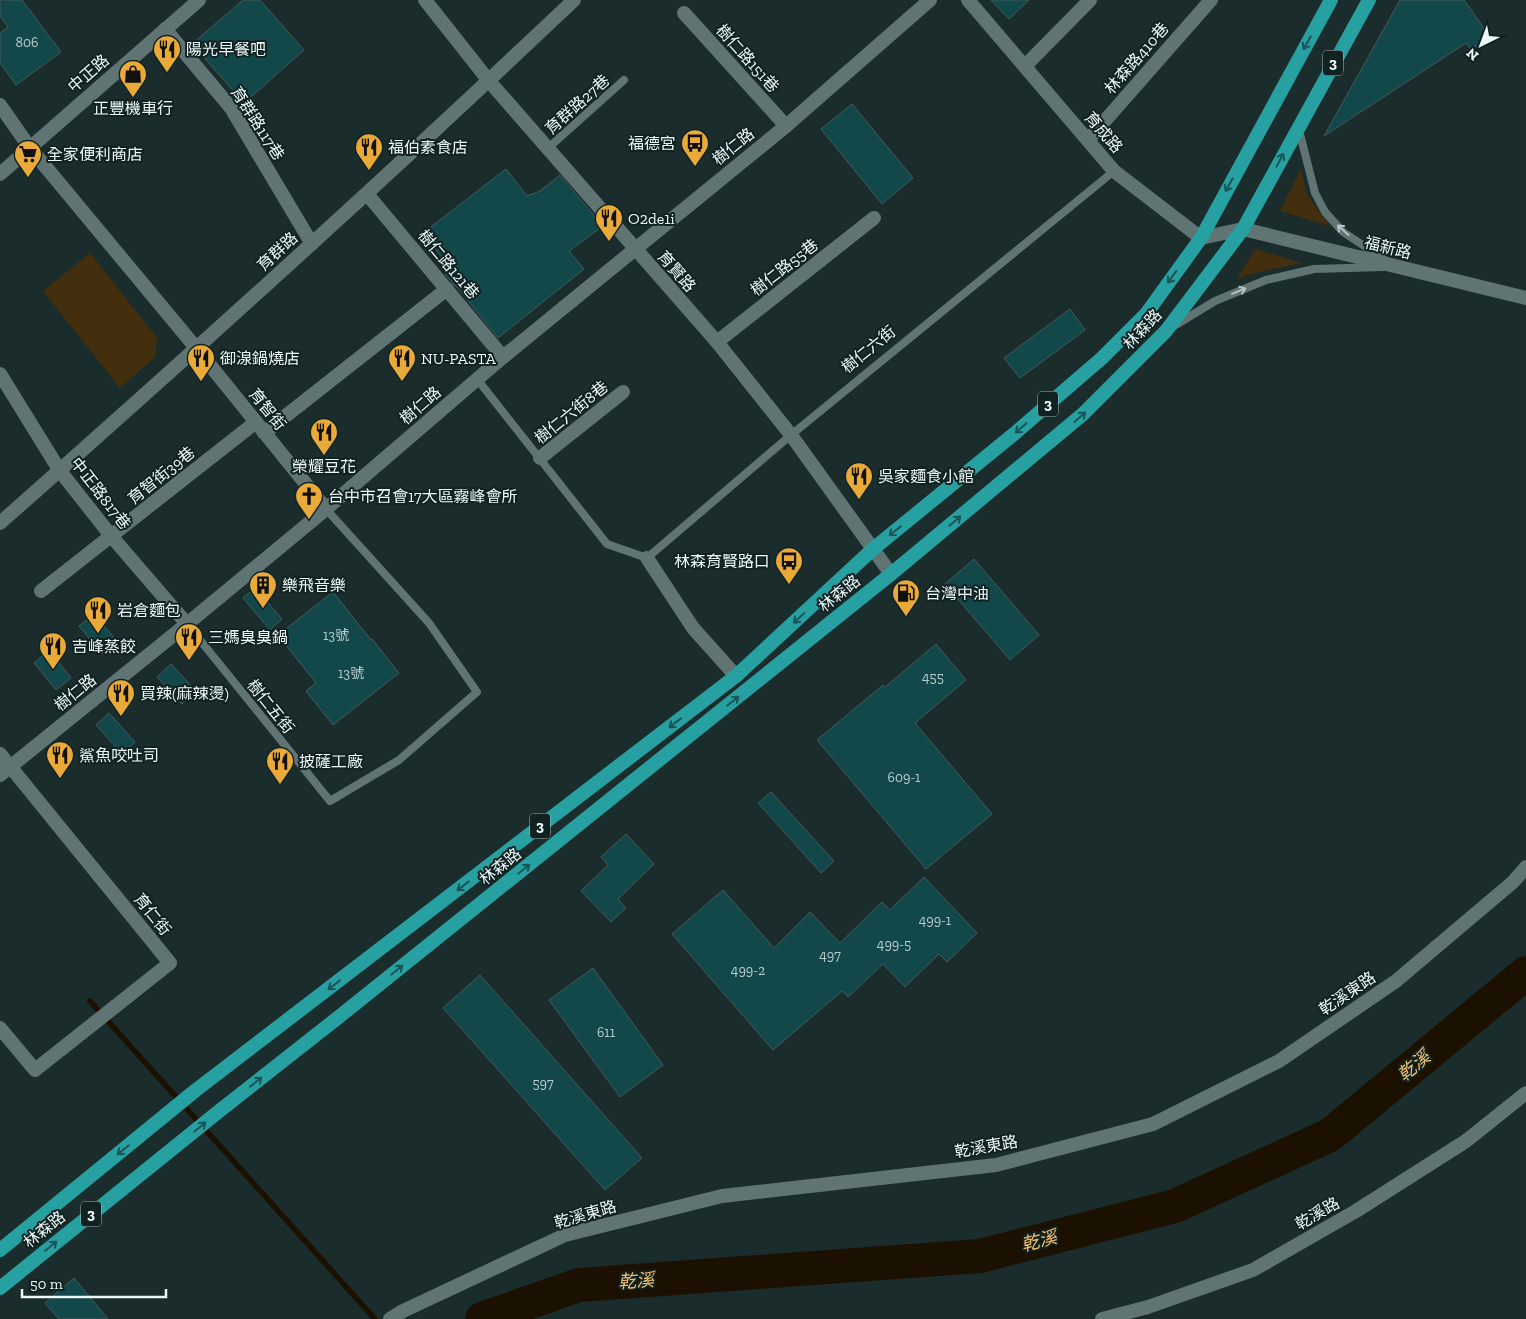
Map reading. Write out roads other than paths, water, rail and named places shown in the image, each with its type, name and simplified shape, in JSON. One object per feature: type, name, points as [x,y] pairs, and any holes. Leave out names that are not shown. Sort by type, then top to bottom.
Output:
[{"type":"main road","name":"林森路","points":[[0,1250],[196,1090],[736,676],[873,549],[1014,434],[1102,358],[1146,314],[1201,238],[1331,0]]},
{"type":"main road","name":"林森路","points":[[0,1288],[891,574],[1083,414],[1166,331],[1243,229],[1369,0]]},
{"type":"street","name":"中正路","points":[[0,174],[199,0]]},
{"type":"street","name":"育賢路","points":[[425,0],[489,81],[717,342],[791,435],[891,574]]},
{"type":"street","name":"育群路","points":[[0,523],[197,349],[367,194],[574,0]]},
{"type":"street","name":"樹仁路","points":[[5,771],[326,509],[503,356],[786,126],[930,0]]},
{"type":"street","name":"育成路","points":[[968,0],[1114,171],[1201,238]]},
{"type":"street","points":[[1025,66],[1090,0]]},
{"type":"street","name":"林森路410巷","points":[[1088,140],[1211,0]]},
{"type":"street","name":"樹仁路151巷","points":[[684,13],[786,126]]},
{"type":"street","name":"育群路117巷","points":[[165,29],[230,108],[312,244]]},
{"type":"street","name":"育智街","points":[[0,105],[30,148],[197,349],[326,509]]},
{"type":"street","name":"樹仁路121巷","points":[[367,194],[503,356]]},
{"type":"street","name":"樹仁路55巷","points":[[717,342],[874,218]]},
{"type":"street","points":[[1201,238],[1243,229]]},
{"type":"street","name":"福新路","points":[[1243,229],[1526,298]]},
{"type":"street","name":"育智街39巷","points":[[41,591],[447,289]]},
{"type":"street","name":"中正路817巷","points":[[0,374],[60,470],[112,537],[187,624]]},
{"type":"street","name":"樹仁六街8巷","points":[[540,458],[623,392]]},
{"type":"street","points":[[647,558],[693,628],[736,676]]},
{"type":"street","name":"育仁街","points":[[0,754],[5,771],[170,963],[35,1070],[0,1028]]},
{"type":"street","name":"乾溪東路","points":[[390,1319],[403,1311],[565,1235],[722,1196],[996,1165],[1152,1124],[1279,1061],[1388,986],[1513,882],[1526,867]]},
{"type":"street","name":"乾溪路","points":[[1102,1319],[1148,1307],[1253,1270],[1356,1211],[1466,1141],[1526,1093]]},
{"type":"lane","name":"育群路27巷","points":[[548,149],[624,80]]},
{"type":"lane","points":[[1298,127],[1315,193],[1325,212],[1343,232],[1397,267]]},
{"type":"lane","name":"樹仁六街","points":[[647,558],[791,435],[1114,171]]},
{"type":"lane","points":[[1166,331],[1215,302],[1266,280],[1314,269],[1397,267]]},
{"type":"lane","points":[[477,379],[607,544],[647,558]]},
{"type":"lane","name":"育智街","points":[[326,509],[429,623],[477,692]]},
{"type":"lane","name":"樹仁五街","points":[[187,624],[330,802],[399,760],[477,692]]},
{"type":"waterway","name":"乾溪","points":[[482,1319],[579,1285],[980,1256],[1175,1206],[1330,1135],[1526,973]]},
{"type":"waterway","points":[[90,1001],[375,1319]]},
{"type":"place","name":"陽光早餐吧","points":[[167,73]]},
{"type":"place","name":"正豐機車行","points":[[133,98]]},
{"type":"place","name":"福德宮","points":[[695,167]]},
{"type":"place","name":"福伯素食店","points":[[369,171]]},
{"type":"place","name":"全家便利商店","points":[[28,178]]},
{"type":"place","name":"O2de1i","points":[[609,242]]},
{"type":"place","name":"御湶鍋燒店","points":[[201,382]]},
{"type":"place","name":"NU-PASTA","points":[[402,382]]},
{"type":"place","name":"榮耀豆花","points":[[324,456]]},
{"type":"place","name":"吳家麵食小館","points":[[859,500]]},
{"type":"place","name":"台中市召會17大區霧峰會所","points":[[309,520]]},
{"type":"place","name":"林森育賢路口","points":[[789,585]]},
{"type":"place","name":"樂飛音樂","points":[[263,609]]},
{"type":"place","name":"台灣中油","points":[[906,617]]},
{"type":"place","name":"岩倉麵包","points":[[98,634]]},
{"type":"place","name":"三媽臭臭鍋","points":[[189,661]]},
{"type":"place","name":"吉峰蒸餃","points":[[53,670]]},
{"type":"place","name":"買辣(麻辣燙)","points":[[121,717]]},
{"type":"place","name":"鯊魚咬吐司","points":[[60,779]]},
{"type":"place","name":"披薩工廠","points":[[280,785]]}]
